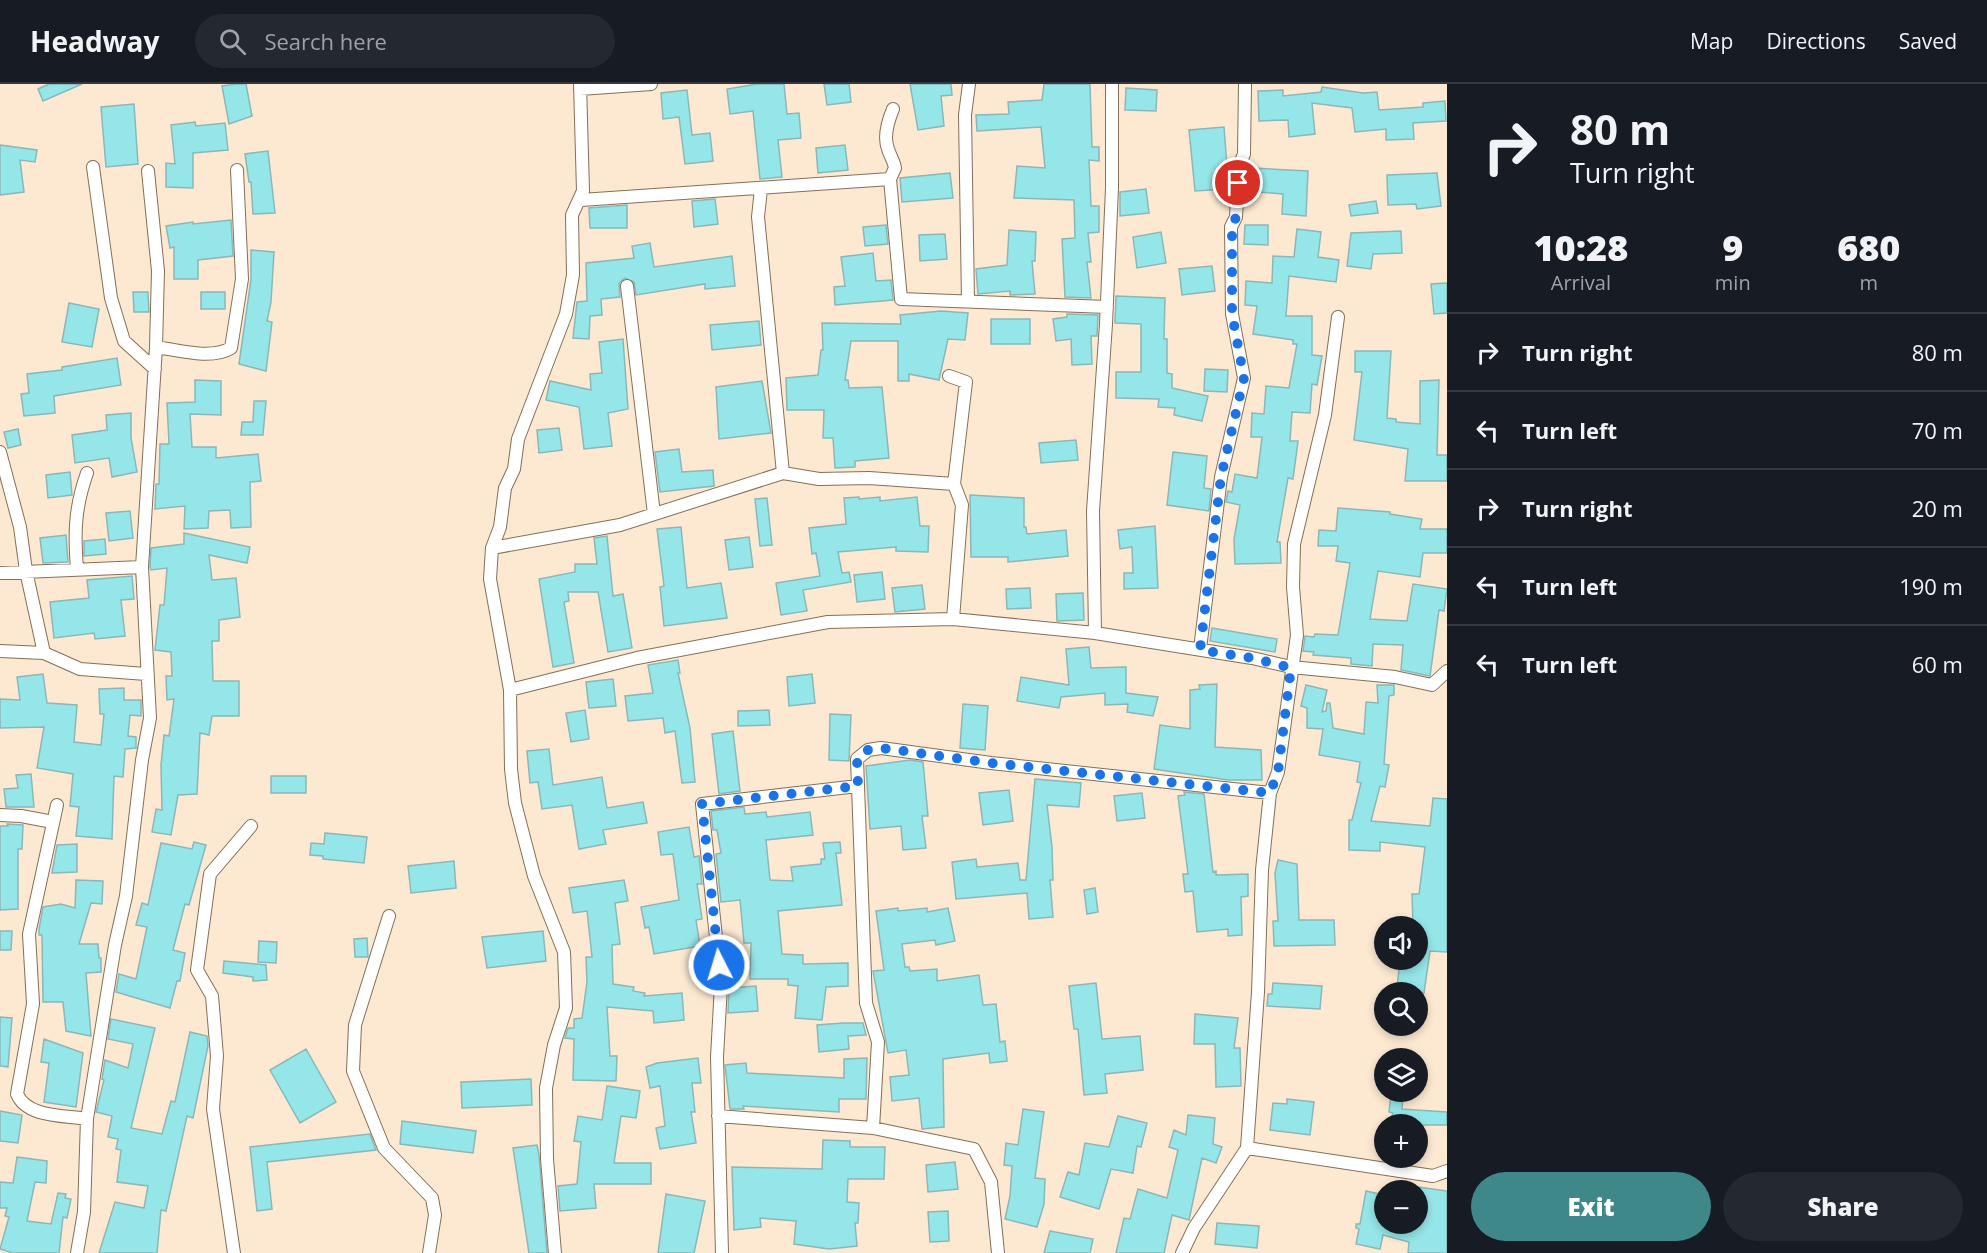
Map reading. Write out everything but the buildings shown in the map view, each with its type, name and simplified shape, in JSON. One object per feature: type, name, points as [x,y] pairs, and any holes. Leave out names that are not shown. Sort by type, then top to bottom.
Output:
[{"type":"street","points":[[555,1253],[547,1159],[546,1088],[554,1045],[566,1008],[564,952],[534,876],[515,803],[511,769],[510,690],[490,579],[492,548],[500,527],[505,488],[514,469],[518,440],[566,314],[573,275],[572,215],[581,200],[583,191],[580,87],[651,84]]},
{"type":"street","points":[[969,84],[965,115],[969,301]]},
{"type":"street","points":[[1095,633],[1093,511],[1107,308],[1112,188],[1112,84]]},
{"type":"street","points":[[1200,650],[1221,477],[1244,378],[1232,314],[1232,227],[1236,217],[1239,166],[1244,154],[1245,84]]},
{"type":"street","points":[[893,109],[886,136],[887,147],[896,168],[890,179],[901,299],[1107,308]]},
{"type":"street","points":[[93,167],[114,309],[124,341],[140,358],[155,369]]},
{"type":"street","points":[[156,347],[210,354],[222,353],[231,348],[242,279],[237,170]]},
{"type":"street","points":[[76,1253],[84,1212],[87,1119],[115,945],[126,896],[142,760],[150,718],[142,567],[155,369],[158,271],[148,171]]},
{"type":"street","points":[[581,200],[890,179]]},
{"type":"street","points":[[761,189],[758,217],[783,473]]},
{"type":"street","points":[[627,286],[654,514]]},
{"type":"street","points":[[1182,1253],[1194,1228],[1248,1148],[1258,992],[1262,870],[1270,793],[1278,772],[1297,635],[1293,587],[1294,544],[1325,415],[1338,317]]},
{"type":"street","points":[[949,376],[966,382],[954,484],[962,505],[953,619]]},
{"type":"street","points":[[0,452],[20,527],[26,571],[44,654]]},
{"type":"street","points":[[77,568],[76,503],[87,472]]},
{"type":"street","points":[[492,548],[620,525],[783,473],[819,480],[869,478],[954,484]]},
{"type":"street","points":[[0,573],[142,567]]},
{"type":"street","points":[[510,690],[636,658],[828,622],[953,619],[1095,633],[1252,658],[1291,668],[1395,677],[1432,685],[1447,671]]},
{"type":"street","points":[[0,651],[44,654],[80,669],[146,674]]},
{"type":"street","points":[[873,1128],[878,1042],[866,1003],[857,759],[868,750],[881,748],[991,763],[1270,793]]},
{"type":"street","points":[[722,1253],[717,1057],[721,985],[702,804],[858,786]]},
{"type":"street","points":[[57,805],[29,934],[33,1004],[16,1094],[20,1102],[29,1110],[87,1119]]},
{"type":"street","points":[[0,816],[21,816],[53,822]]},
{"type":"street","points":[[234,1253],[213,1109],[217,1056],[212,996],[197,970],[210,874],[251,826]]},
{"type":"street","points":[[389,916],[355,1025],[353,1071],[384,1148],[432,1198],[435,1215],[429,1253]]},
{"type":"street","points":[[718,1116],[873,1128],[974,1149],[991,1182],[998,1253]]},
{"type":"street","points":[[1248,1148],[1433,1176],[1447,1171]]},
{"type":"route","points":[[719,965],[702,804],[858,786],[857,759],[868,750],[881,748],[991,763],[1270,793],[1278,772],[1291,668],[1252,658],[1200,650],[1221,477],[1244,378],[1232,314],[1232,227],[1236,217],[1238,183]]}]
